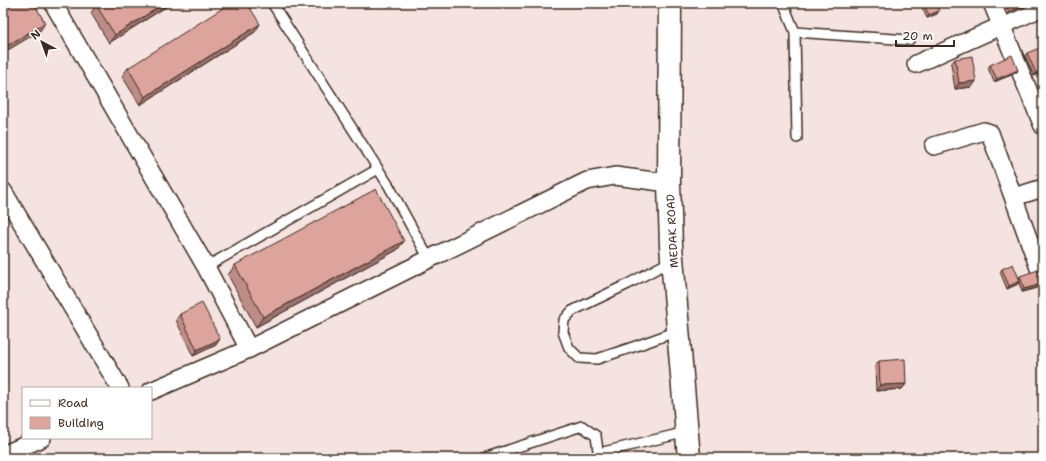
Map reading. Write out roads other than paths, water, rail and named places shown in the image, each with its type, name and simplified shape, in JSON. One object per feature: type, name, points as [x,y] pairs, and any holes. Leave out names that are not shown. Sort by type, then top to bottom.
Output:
[{"type":"main road","name":"MEDAK ROAD","points":[[670,3],[669,183],[672,261],[689,458]]},
{"type":"street","points":[[53,3],[206,267],[250,349]]},
{"type":"street","points":[[992,3],[1043,126]]},
{"type":"street","points":[[916,64],[1043,7]]},
{"type":"street","points":[[934,146],[984,131],[990,133],[1043,279]]},
{"type":"street","points":[[152,391],[250,349],[587,181],[614,176],[669,183]]},
{"type":"street","points":[[1014,197],[1043,188]]},
{"type":"street","points":[[3,191],[119,387]]},
{"type":"street","points":[[3,455],[40,439]]},
{"type":"lane","points":[[272,3],[378,169],[429,259]]},
{"type":"lane","points":[[783,3],[795,32],[797,138]]},
{"type":"lane","points":[[795,32],[909,40]]},
{"type":"lane","points":[[206,267],[378,169]]},
{"type":"lane","points":[[672,261],[572,311],[564,320],[563,332],[569,348],[579,358],[597,359],[679,330]]},
{"type":"lane","points":[[484,458],[582,426],[596,436],[599,456],[687,432]]}]
